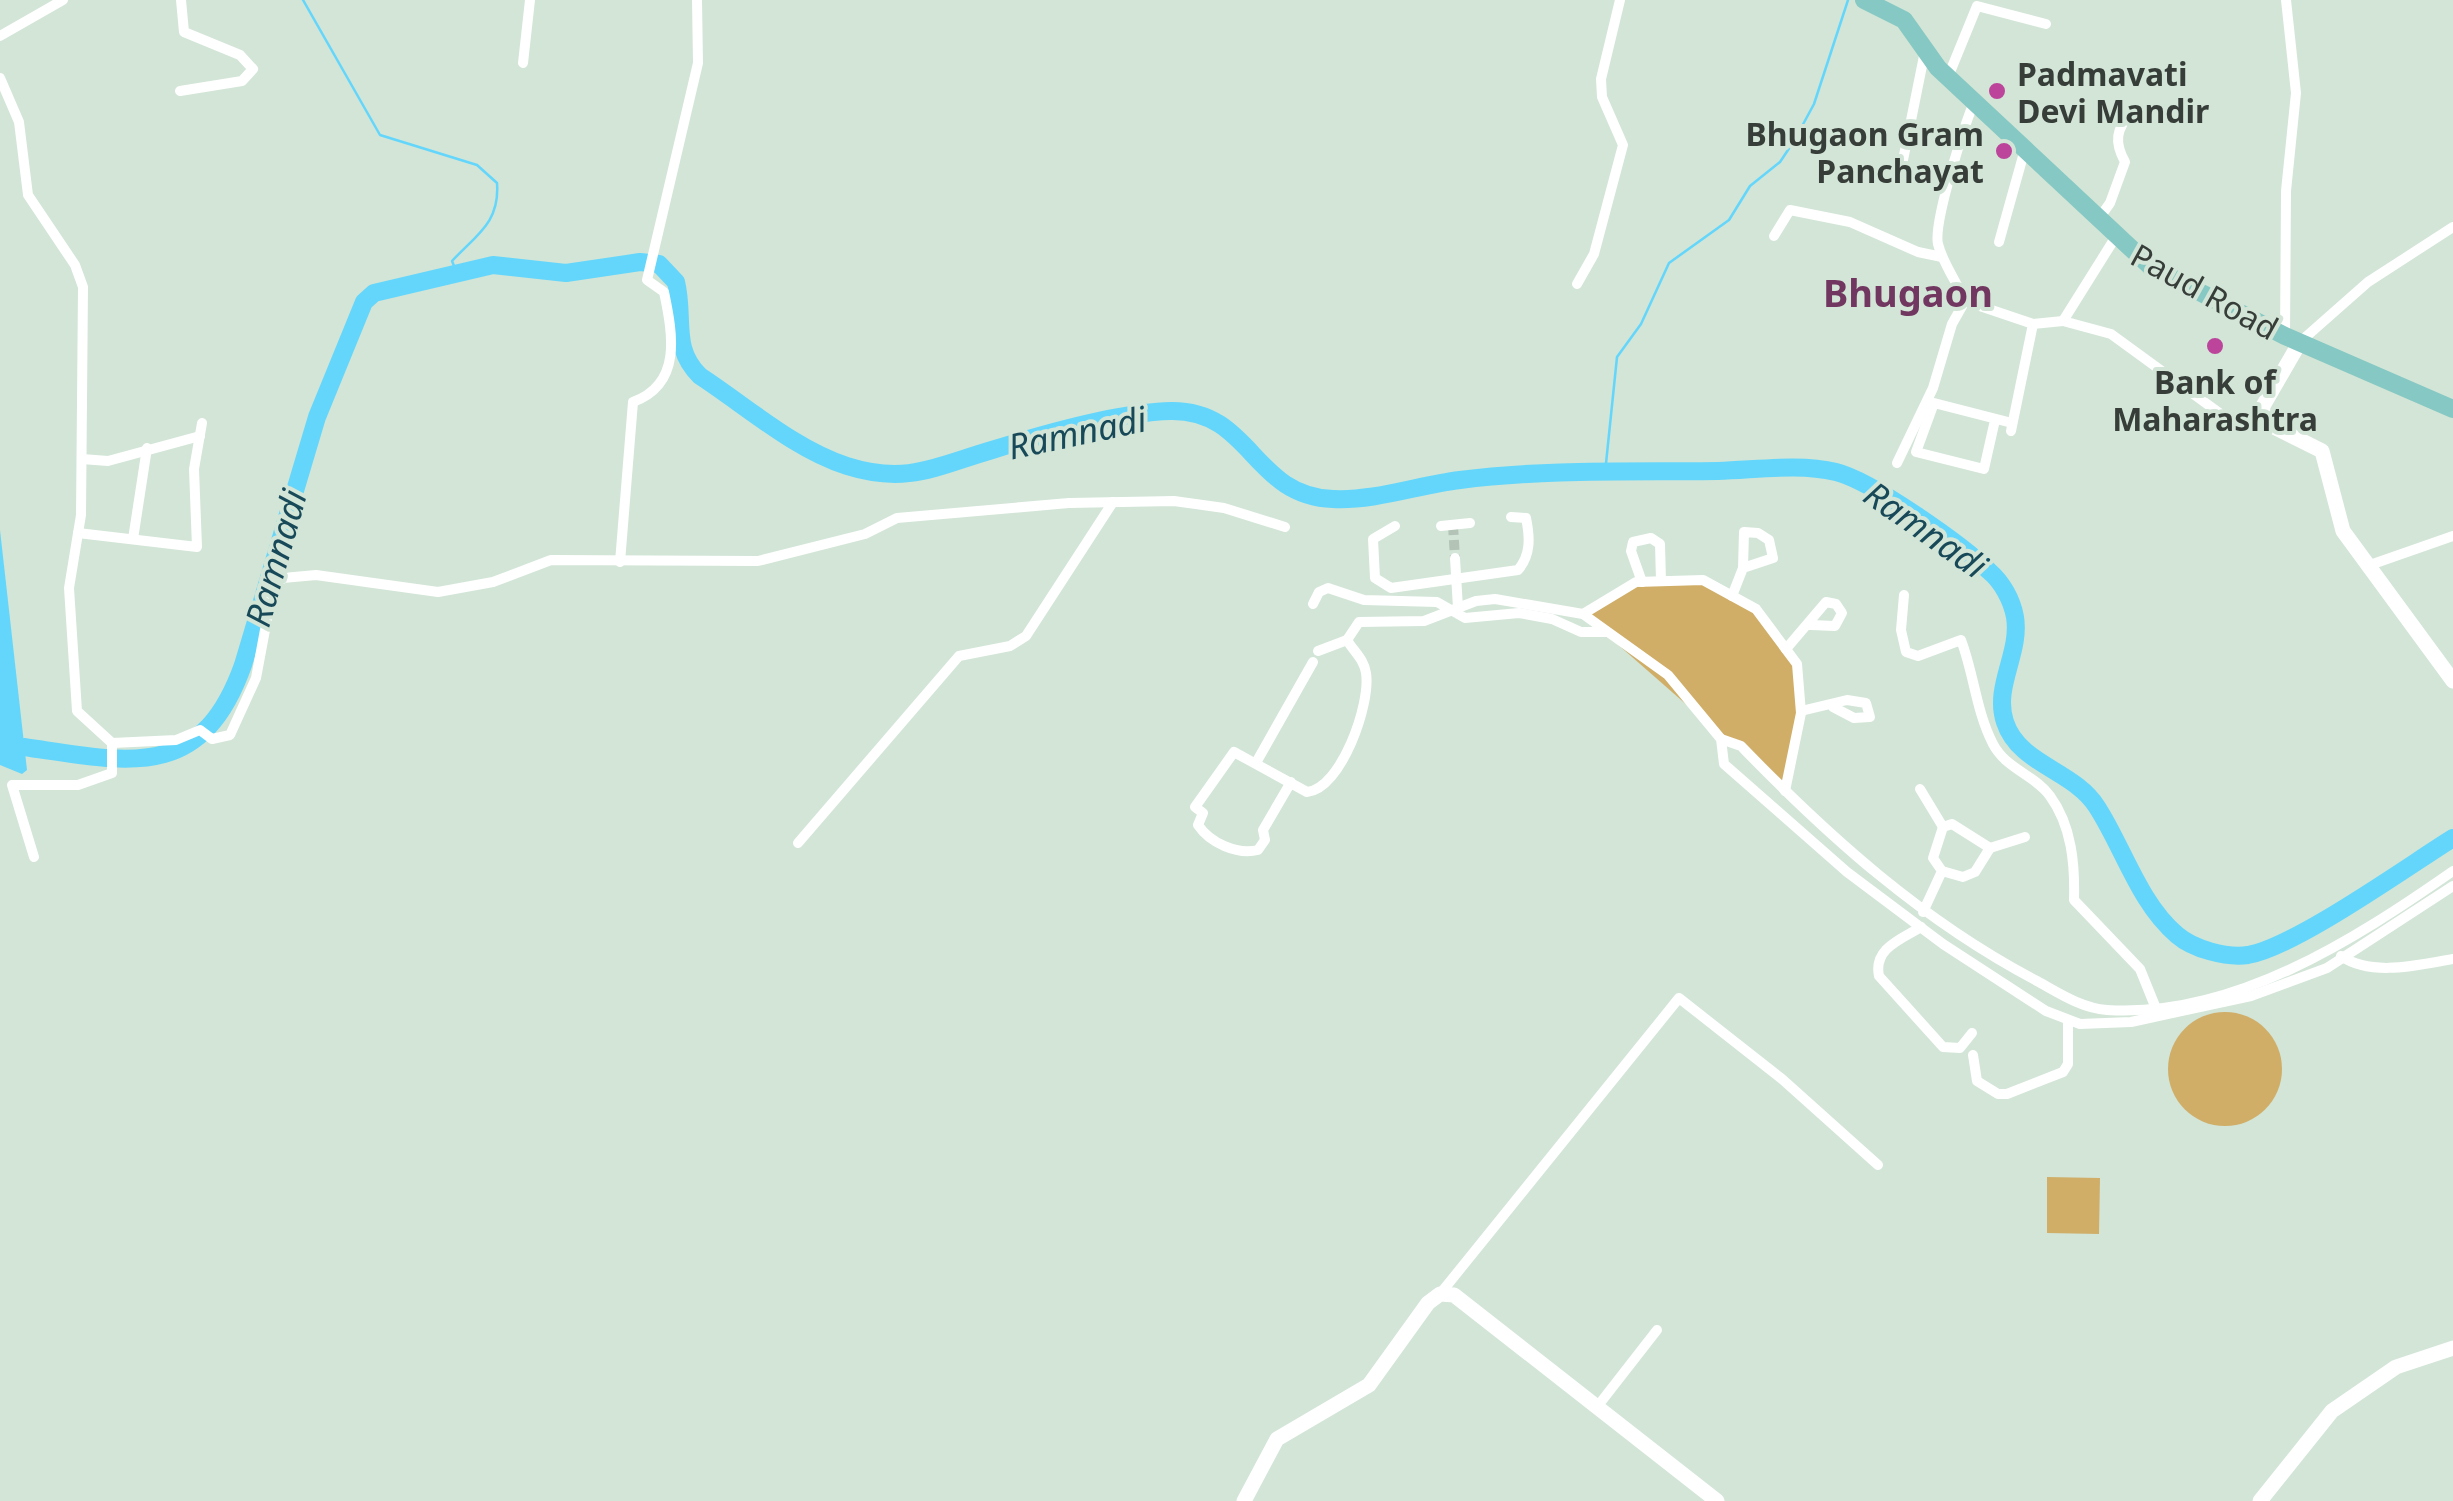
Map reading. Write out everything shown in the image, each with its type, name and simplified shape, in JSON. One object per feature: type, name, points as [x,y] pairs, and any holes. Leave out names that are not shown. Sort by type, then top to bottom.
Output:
[{"type":"main road","name":"Paud Road","points":[[1865,0],[1887,4],[1904,20],[1947,78],[2150,267],[2293,339],[2453,409]]},
{"type":"street","points":[[0,36],[63,0]]},
{"type":"street","points":[[180,91],[242,81],[253,69],[240,55],[184,32],[181,0]]},
{"type":"street","points":[[522,63],[530,0]]},
{"type":"street","points":[[620,562],[632,402],[653,395],[671,366],[671,324],[664,292],[648,280],[698,62],[696,0]]},
{"type":"street","points":[[1576,284],[1594,254],[1623,145],[1602,97],[1601,79],[1620,0]]},
{"type":"street","points":[[2264,424],[2264,406],[2293,339],[2286,191],[2296,93],[2286,0]]},
{"type":"street","points":[[1947,78],[1976,6],[2046,24]]},
{"type":"street","points":[[1902,165],[1925,51]]},
{"type":"street","points":[[0,78],[19,122],[28,195],[75,265],[83,287],[82,459],[78,532],[69,588],[77,711],[112,746],[112,773],[78,785],[6,784],[34,857]]},
{"type":"street","points":[[1975,100],[1964,126],[1937,236],[1942,257],[1965,301],[2034,324],[2064,320],[2111,334],[2229,420],[2264,424],[2322,451],[2343,531],[2422,644],[2453,681]]},
{"type":"street","points":[[2098,220],[2110,203],[2125,162],[2117,148],[2119,125],[2131,113]]},
{"type":"street","points":[[1999,242],[2025,148]]},
{"type":"street","points":[[1774,236],[1790,210],[1850,222],[1918,252],[1942,257]]},
{"type":"street","points":[[2293,339],[2368,282],[2453,227]]},
{"type":"street","points":[[2064,320],[2115,238]]},
{"type":"street","points":[[1897,463],[1933,388],[1952,324],[1965,301]]},
{"type":"street","points":[[1995,420],[1984,468],[1916,452],[1934,403],[1995,420],[2012,427],[2034,324]]},
{"type":"street","points":[[78,532],[196,547],[194,468],[202,423]]},
{"type":"street","points":[[82,459],[108,461],[200,436]]},
{"type":"street","points":[[134,539],[147,448]]},
{"type":"street","points":[[798,843],[959,656],[1010,646],[1026,636],[1113,502]]},
{"type":"street","points":[[112,746],[205,734],[230,735],[256,678],[273,587],[283,578],[316,574],[438,592],[493,582],[551,560],[758,561],[866,534],[897,518],[950,510],[1113,502],[1203,505],[1285,527]]},
{"type":"street","points":[[1395,526],[1373,540],[1375,578],[1392,588],[1518,570],[1528,549],[1528,528],[1526,518],[1511,517]]},
{"type":"street","points":[[1442,526],[1470,523]]},
{"type":"street","points":[[2370,565],[2453,536]]},
{"type":"street","points":[[1642,582],[1631,551],[1633,542],[1651,538],[1660,544],[1660,581]]},
{"type":"street","points":[[1454,610],[1455,558]]},
{"type":"street","points":[[1732,596],[1743,568]]},
{"type":"street","points":[[1583,614],[1642,582],[1660,581],[1703,580],[1756,609],[1797,664],[1801,711],[1785,791]]},
{"type":"street","points":[[1312,604],[1319,592],[1328,588],[1364,600],[1437,602],[1465,618],[1519,613],[1552,619],[1581,632],[1607,632]]},
{"type":"street","points":[[1904,595],[1901,630],[1906,652],[1918,656],[1960,640],[1978,710],[1994,748],[2014,770],[2050,794],[2076,857],[2074,900],[2140,969],[2155,1006]]},
{"type":"street","points":[[1258,762],[1316,656],[1347,640],[1360,622],[1424,622],[1494,599],[1583,614],[1668,675],[1721,739],[1741,746],[1863,865],[1923,912],[2020,973],[2079,1004],[2106,1010],[2193,1002],[2300,966],[2451,880]]},
{"type":"street","points":[[1786,649],[1811,625]]},
{"type":"street","points":[[1292,782],[1263,830],[1265,840],[1258,850],[1232,849],[1205,835],[1198,825],[1203,813],[1196,808],[1234,752],[1258,762],[1292,782],[1307,792],[1320,788],[1358,734],[1365,714],[1367,675],[1362,658],[1347,640]]},
{"type":"street","points":[[1801,711],[1833,707]]},
{"type":"street","points":[[1721,739],[1724,764],[1847,872],[1922,927],[2068,1021],[2107,1024],[2252,996],[2342,958],[2451,880]]},
{"type":"street","points":[[1920,789],[1943,826],[1934,858],[1942,871],[1964,878],[1975,872],[1990,848],[2026,837]]},
{"type":"street","points":[[1943,826],[1952,824],[1990,848]]},
{"type":"street","points":[[1923,912],[1942,871]]},
{"type":"street","points":[[1922,927],[1884,951],[1877,966],[1880,976],[1943,1047],[1960,1048],[1972,1033]]},
{"type":"street","points":[[2335,946],[2342,958],[2359,965],[2400,968],[2453,959]]},
{"type":"street","points":[[1244,1501],[1278,1439],[1369,1385],[1428,1303],[1440,1294],[1679,998],[1782,1079],[1878,1165]]},
{"type":"street","points":[[2106,1010],[2107,1024]]},
{"type":"street","points":[[1973,1054],[1977,1081],[1998,1094],[2007,1094],[2063,1072],[2068,1064],[2068,1021]]},
{"type":"street","points":[[1440,1294],[1454,1295],[1717,1501]]},
{"type":"street","points":[[1597,1406],[1657,1330]]},
{"type":"street","points":[[2260,1501],[2332,1411],[2396,1367],[2453,1348]]},
{"type":"shaded area","points":[[1703,580],[1766,623],[1784,643],[1794,665],[1799,690],[1798,718],[1785,791],[1583,614],[1636,582]]},
{"type":"shaded area","points":[[2225,1012],[2247,1016],[2265,1029],[2278,1047],[2282,1069],[2278,1091],[2265,1109],[2247,1122],[2225,1126],[2203,1122],[2185,1109],[2172,1091],[2168,1069],[2172,1047],[2185,1029],[2203,1016]]},
{"type":"shaded area","points":[[2047,1177],[2100,1178],[2099,1234],[2047,1233]]},
{"type":"water","points":[[0,530],[27,770],[22,774],[0,765]]},
{"type":"waterway","points":[[303,0],[380,135],[477,165],[497,183],[490,218],[452,261],[457,273]]},
{"type":"waterway","points":[[1605,473],[1617,357],[1641,324],[1669,263],[1729,220],[1750,186],[1780,162],[1794,141],[1814,104],[1848,0]]},
{"type":"waterway","name":"Ramnadi","points":[[24,747],[128,759],[157,756],[183,747],[206,730],[226,703],[243,665],[317,417],[364,302],[374,293],[493,265],[566,273],[640,262],[659,264],[676,282],[685,355],[700,376],[808,449],[868,471],[921,471],[1081,425],[1171,411],[1198,414],[1219,424],[1285,484],[1306,494],[1333,499],[1365,498],[1492,476],[1557,473],[1792,467],[1822,469],[1852,478],[1938,530],[1998,580],[2015,617],[2014,644],[2002,696],[2005,722],[2012,736],[2034,758],[2087,794],[2152,907],[2177,935],[2210,951],[2248,955],[2294,937],[2453,838]]},
{"type":"tunnel","points":[[1453,525],[1455,558]]},
{"type":"place","name":"Padmavati Devi Mandir","points":[[1997,91]]},
{"type":"place","name":"Bhugaon Gram Panchayat","points":[[2004,151]]},
{"type":"place","name":"Bank of Maharashtra","points":[[2215,346]]},
{"type":"district","name":"Bhugaon","points":[[1908,292]]}]
